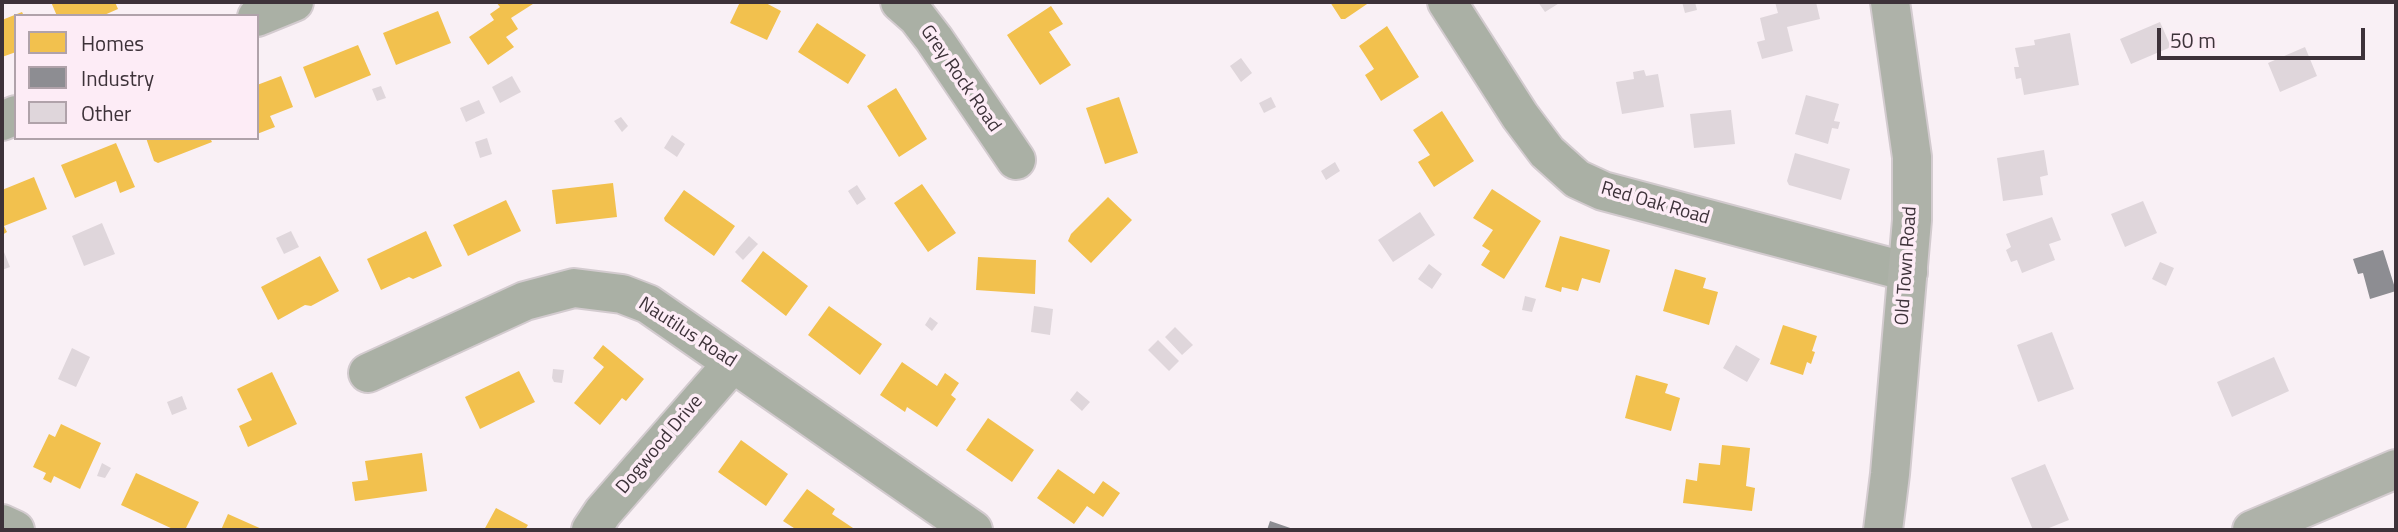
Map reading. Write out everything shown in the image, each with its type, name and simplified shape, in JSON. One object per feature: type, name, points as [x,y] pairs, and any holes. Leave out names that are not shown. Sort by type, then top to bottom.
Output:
[{"type":"main road","name":"Old Town Road","points":[[1883,530],[1912,220],[1912,157],[1890,2]]},
{"type":"main road","points":[[2252,530],[2396,469]]},
{"type":"street","points":[[259,16],[294,2]]},
{"type":"street","name":"Grey Rock Road","points":[[900,2],[917,16],[934,39],[1016,160]]},
{"type":"street","name":"Red Oak Road","points":[[1447,2],[1527,125],[1547,152],[1577,179],[1616,195],[1908,272]]},
{"type":"street","name":"Nautilus Road","points":[[368,373],[525,301],[574,288],[622,294],[648,304],[972,530]]},
{"type":"street","name":"Dogwood Drive","points":[[591,530],[603,512],[733,363]]},
{"type":"street","points":[[2,524],[15,530]]},
{"type":"building: Homes","points":[[51,2],[115,2],[118,9],[107,14],[56,14]]},
{"type":"building: Homes","points":[[496,2],[536,2],[511,18],[518,29],[506,37],[514,47],[488,65],[469,37],[494,20],[490,14],[500,7]]},
{"type":"building: Homes","points":[[740,2],[764,2],[781,11],[767,40],[730,23]]},
{"type":"building: Homes","points":[[1330,2],[1370,2],[1341,19]]},
{"type":"building: Homes","points":[[1051,6],[1063,24],[1049,32],[1071,65],[1040,85],[1007,35]]},
{"type":"building: Homes","points":[[438,11],[451,43],[396,65],[383,33]]},
{"type":"building: Homes","points":[[14,15],[14,53],[2,57],[2,20]]},
{"type":"building: Homes","points":[[817,23],[866,55],[848,84],[798,52]]},
{"type":"building: Homes","points":[[1387,26],[1419,77],[1381,101],[1365,75],[1374,69],[1359,46]]},
{"type":"building: Homes","points":[[358,45],[371,75],[315,98],[303,67]]},
{"type":"building: Homes","points":[[281,76],[293,107],[270,116],[275,127],[259,133],[259,84]]},
{"type":"building: Homes","points":[[896,88],[927,139],[899,157],[867,106]]},
{"type":"building: Homes","points":[[1119,97],[1138,153],[1105,164],[1086,108]]},
{"type":"building: Homes","points":[[1442,111],[1474,161],[1434,187],[1418,162],[1430,155],[1413,130]]},
{"type":"building: Homes","points":[[147,140],[212,142],[158,163],[154,161]]},
{"type":"building: Homes","points":[[116,143],[135,187],[120,193],[116,181],[75,198],[61,165]]},
{"type":"building: Homes","points":[[34,177],[47,209],[4,226],[7,232],[2,235],[2,190]]},
{"type":"building: Homes","points":[[613,183],[617,217],[556,224],[552,190]]},
{"type":"building: Homes","points":[[922,184],[956,233],[928,252],[894,203]]},
{"type":"building: Homes","points":[[1492,189],[1541,221],[1504,279],[1481,265],[1490,251],[1482,246],[1493,230],[1473,218]]},
{"type":"building: Homes","points":[[684,190],[735,226],[714,256],[665,221],[664,218]]},
{"type":"building: Homes","points":[[1108,197],[1132,220],[1091,263],[1068,241],[1071,234]]},
{"type":"building: Homes","points":[[506,200],[521,231],[468,256],[453,225]]},
{"type":"building: Homes","points":[[426,231],[442,266],[381,290],[367,259]]},
{"type":"building: Homes","points":[[1560,236],[1610,250],[1600,283],[1582,278],[1578,291],[1562,287],[1561,292],[1545,287]]},
{"type":"building: Homes","points":[[763,251],[808,286],[786,316],[741,281]]},
{"type":"building: Homes","points":[[320,256],[339,291],[278,320],[261,287]]},
{"type":"building: Homes","points":[[978,257],[1036,260],[1035,294],[976,290]]},
{"type":"building: Homes","points":[[1675,269],[1706,278],[1703,288],[1718,292],[1709,325],[1663,311]]},
{"type":"building: Homes","points":[[829,306],[882,344],[860,375],[808,335]]},
{"type":"building: Homes","points":[[1783,325],[1817,336],[1811,364],[1807,362],[1803,375],[1770,364]]},
{"type":"building: Homes","points":[[603,345],[644,379],[626,401],[622,398],[600,425],[574,403],[604,367],[593,358]]},
{"type":"building: Homes","points":[[902,362],[937,386],[945,373],[959,383],[951,395],[956,399],[937,427],[907,407],[905,412],[880,395]]},
{"type":"building: Homes","points":[[519,371],[535,402],[480,429],[465,397]]},
{"type":"building: Homes","points":[[272,372],[297,424],[248,447],[239,426],[252,420],[237,389]]},
{"type":"building: Homes","points":[[1636,375],[1668,384],[1665,393],[1680,398],[1671,431],[1625,418]]},
{"type":"building: Homes","points":[[988,418],[1034,450],[1012,482],[966,450]]},
{"type":"building: Homes","points":[[61,424],[101,443],[80,489],[54,476],[51,483],[43,479],[46,473],[33,467],[49,434],[55,437]]},
{"type":"building: Homes","points":[[741,440],[788,474],[766,506],[718,472]]},
{"type":"building: Homes","points":[[1722,445],[1750,448],[1746,486],[1755,488],[1752,511],[1683,503],[1686,479],[1697,481],[1699,463],[1720,465]]},
{"type":"building: Homes","points":[[422,453],[427,491],[355,501],[352,482],[368,480],[365,461]]},
{"type":"building: Homes","points":[[1058,469],[1094,494],[1103,481],[1120,493],[1103,517],[1087,506],[1074,524],[1037,498]]},
{"type":"building: Homes","points":[[136,473],[199,502],[185,530],[175,530],[121,505]]},
{"type":"building: Homes","points":[[807,489],[835,509],[832,514],[856,530],[797,530],[783,521]]},
{"type":"building: Homes","points":[[496,508],[528,525],[525,530],[484,530]]},
{"type":"building: Homes","points":[[228,514],[264,530],[221,530]]},
{"type":"building: Industry","points":[[2383,250],[2396,291],[2370,299],[2363,273],[2358,274],[2353,259]]},
{"type":"building: Industry","points":[[1270,521],[1296,530],[1267,530]]},
{"type":"building: Other","points":[[1538,2],[1561,2],[1545,12]]},
{"type":"building: Other","points":[[1682,2],[1695,2],[1697,10],[1685,13]]},
{"type":"building: Other","points":[[1775,2],[1816,2],[1820,19],[1787,27],[1793,51],[1762,59],[1757,42],[1765,40],[1760,18],[1778,13]]},
{"type":"building: Other","points":[[2160,22],[2171,47],[2131,64],[2120,39]]},
{"type":"building: Other","points":[[2070,33],[2079,85],[2024,95],[2021,78],[2016,79],[2014,67],[2019,67],[2015,48],[2035,45],[2034,40]]},
{"type":"building: Other","points":[[2305,47],[2317,76],[2280,92],[2268,63]]},
{"type":"building: Other","points":[[1241,58],[1252,73],[1241,82],[1230,66]]},
{"type":"building: Other","points":[[1644,70],[1646,76],[1658,74],[1664,107],[1622,114],[1616,82],[1634,79],[1633,72]]},
{"type":"building: Other","points":[[512,76],[521,92],[500,103],[492,87]]},
{"type":"building: Other","points":[[381,86],[386,98],[377,101],[372,89]]},
{"type":"building: Other","points":[[1806,95],[1839,104],[1834,121],[1840,122],[1838,129],[1832,128],[1828,144],[1795,134]]},
{"type":"building: Other","points":[[1271,97],[1276,107],[1264,113],[1259,103]]},
{"type":"building: Other","points":[[479,100],[485,113],[466,122],[460,108]]},
{"type":"building: Other","points":[[1731,110],[1735,144],[1694,148],[1690,114]]},
{"type":"building: Other","points":[[621,117],[628,126],[622,132],[614,121]]},
{"type":"building: Other","points":[[672,135],[685,144],[677,157],[664,148]]},
{"type":"building: Other","points":[[487,138],[492,154],[480,158],[475,142]]},
{"type":"building: Other","points":[[2044,150],[2048,175],[2040,177],[2043,195],[2003,201],[1997,158]]},
{"type":"building: Other","points":[[1795,153],[1850,169],[1841,200],[1789,185],[1787,181]]},
{"type":"building: Other","points":[[1335,162],[1340,171],[1326,180],[1321,171]]},
{"type":"building: Other","points":[[857,185],[866,199],[857,205],[848,191]]},
{"type":"building: Other","points":[[2143,201],[2157,233],[2125,247],[2111,214]]},
{"type":"building: Other","points":[[1420,212],[1435,235],[1393,262],[1378,240]]},
{"type":"building: Other","points":[[2052,217],[2061,240],[2049,244],[2055,260],[2022,273],[2017,260],[2011,262],[2006,250],[2011,247],[2006,234]]},
{"type":"building: Other","points":[[102,223],[115,254],[84,266],[72,236]]},
{"type":"building: Other","points":[[291,231],[299,247],[284,254],[276,238]]},
{"type":"building: Other","points":[[749,236],[758,244],[743,260],[735,252]]},
{"type":"building: Other","points":[[2,247],[10,267],[2,270]]},
{"type":"building: Other","points":[[2160,262],[2174,268],[2166,286],[2152,279]]},
{"type":"building: Other","points":[[1429,264],[1442,274],[1432,289],[1418,279]]},
{"type":"building: Other","points":[[1525,296],[1536,299],[1532,312],[1522,310]]},
{"type":"building: Other","points":[[1034,306],[1053,309],[1050,335],[1031,332]]},
{"type":"building: Other","points":[[930,317],[938,323],[932,331],[925,325]]},
{"type":"building: Other","points":[[1175,327],[1193,345],[1182,355],[1165,337]]},
{"type":"building: Other","points":[[2052,332],[2074,389],[2038,402],[2017,345]]},
{"type":"building: Other","points":[[1158,340],[1179,361],[1169,371],[1148,350]]},
{"type":"building: Other","points":[[1736,345],[1760,359],[1747,382],[1723,368]]},
{"type":"building: Other","points":[[72,348],[90,357],[76,387],[58,379]]},
{"type":"building: Other","points":[[2274,357],[2289,391],[2232,417],[2217,382]]},
{"type":"building: Other","points":[[553,369],[564,370],[562,383],[554,382]]},
{"type":"building: Other","points":[[1077,391],[1090,402],[1082,411],[1070,400]]},
{"type":"building: Other","points":[[182,396],[187,409],[172,415],[167,402]]},
{"type":"building: Other","points":[[102,463],[111,468],[105,478],[97,476]]},
{"type":"building: Other","points":[[2045,464],[2069,520],[2044,530],[2033,530],[2011,478]]}]
